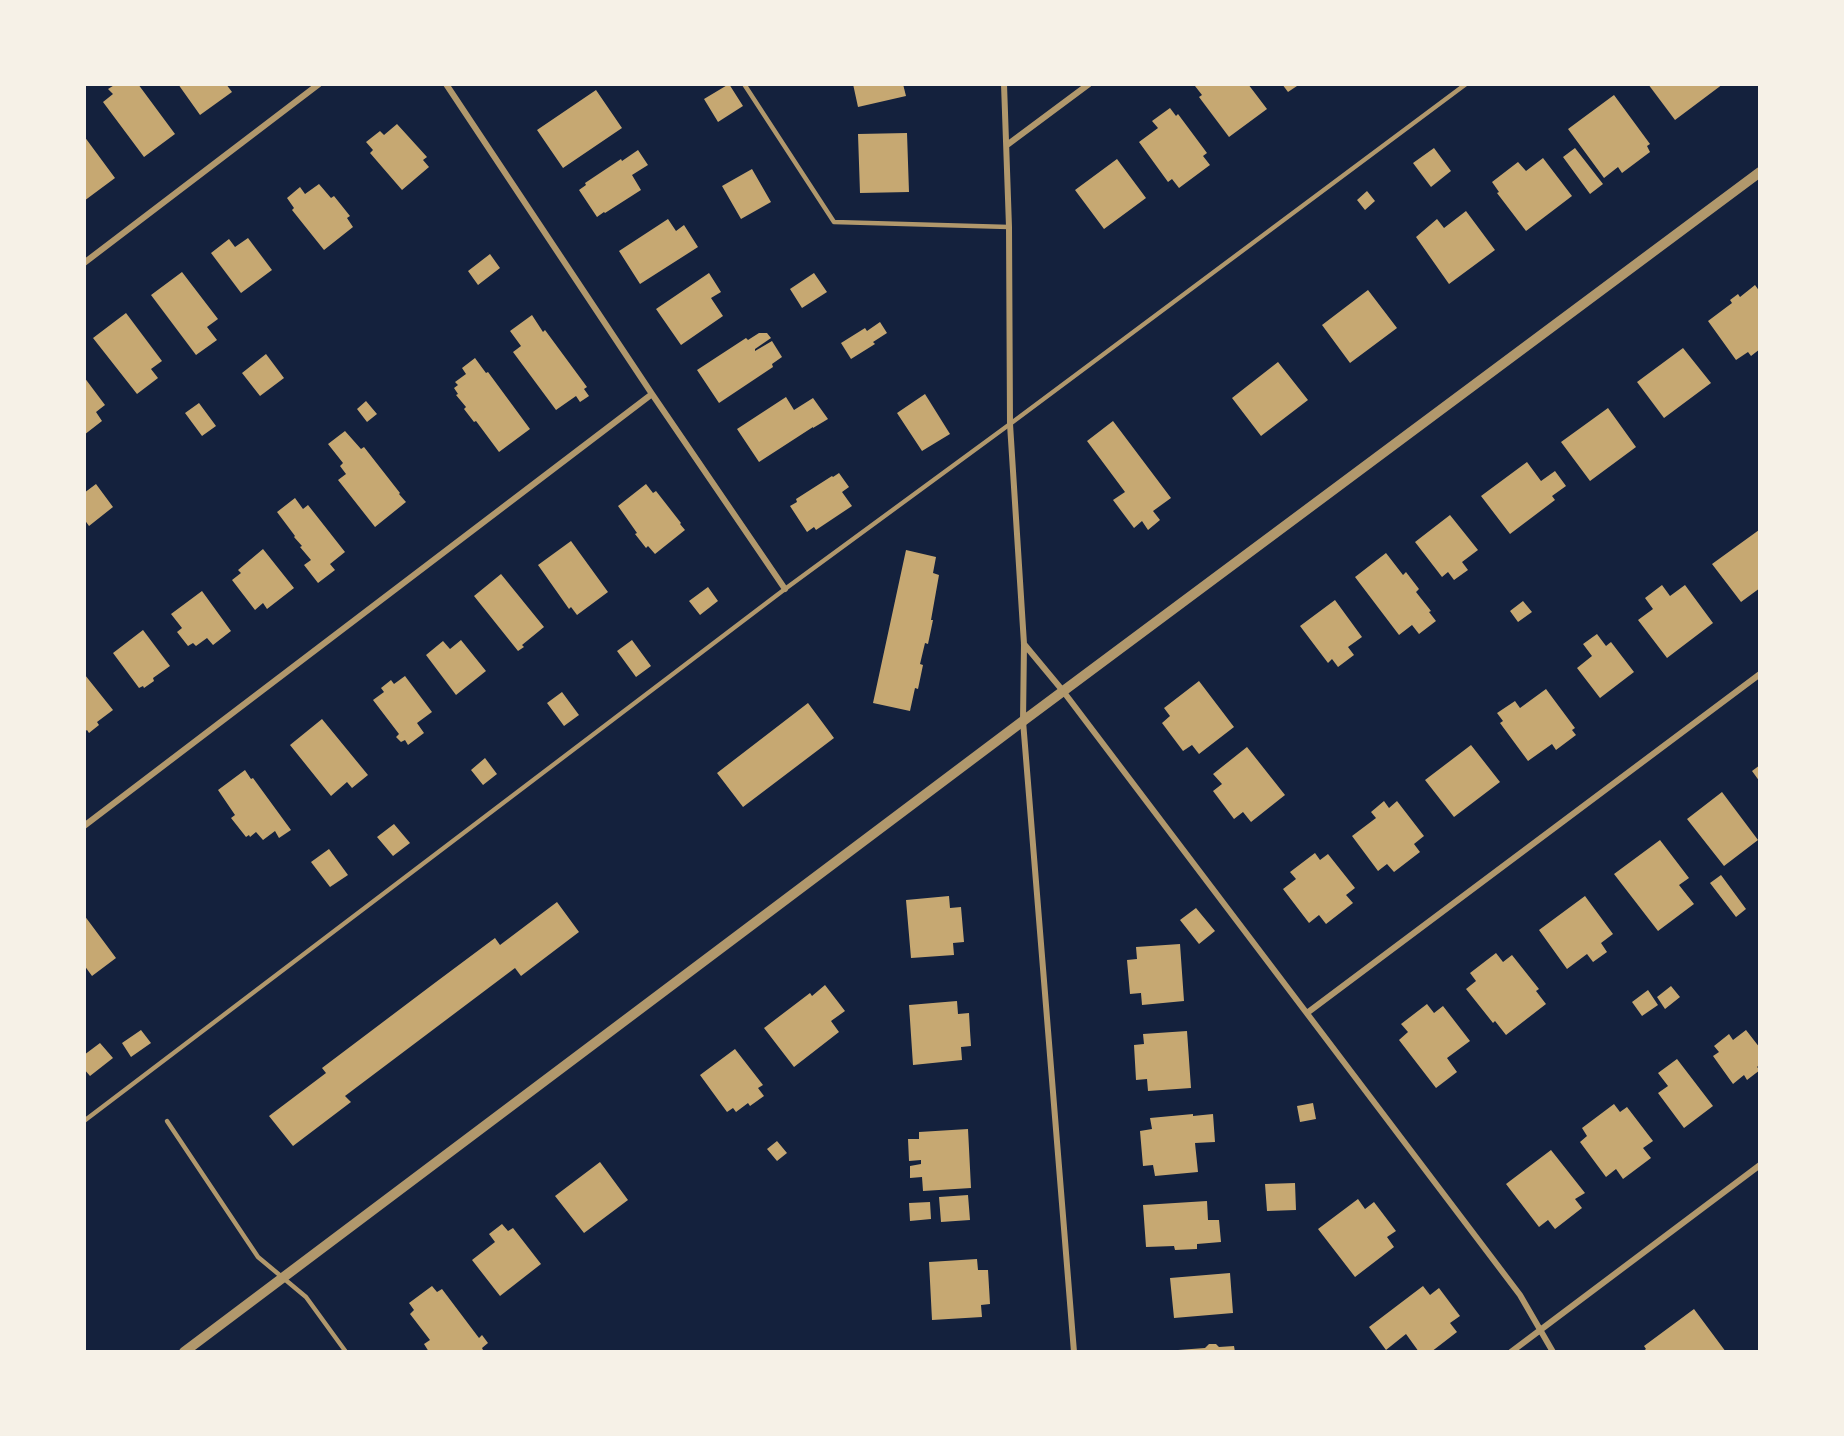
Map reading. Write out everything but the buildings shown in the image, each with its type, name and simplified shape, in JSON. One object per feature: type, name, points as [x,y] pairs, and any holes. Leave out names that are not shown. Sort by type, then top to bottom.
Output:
[{"type":"street","points":[[84,263],[319,84]]},
{"type":"street","points":[[446,84],[785,589]]},
{"type":"street","points":[[1004,84],[1009,227],[1010,423],[1024,644],[1023,720],[1074,1352]]},
{"type":"street","points":[[1007,145],[1089,84]]},
{"type":"street","points":[[184,1352],[1023,720],[1760,172]]},
{"type":"street","points":[[84,826],[652,394]]},
{"type":"street","points":[[1024,644],[1063,691],[1520,1295],[1553,1352]]},
{"type":"street","points":[[1307,1013],[1760,674]]},
{"type":"street","points":[[1511,1352],[1760,1165]]},
{"type":"lane","points":[[744,84],[834,222],[1009,227]]},
{"type":"lane","points":[[84,1121],[785,589],[1466,84]]},
{"type":"lane","points":[[167,1121],[258,1257],[306,1297],[346,1352]]}]
